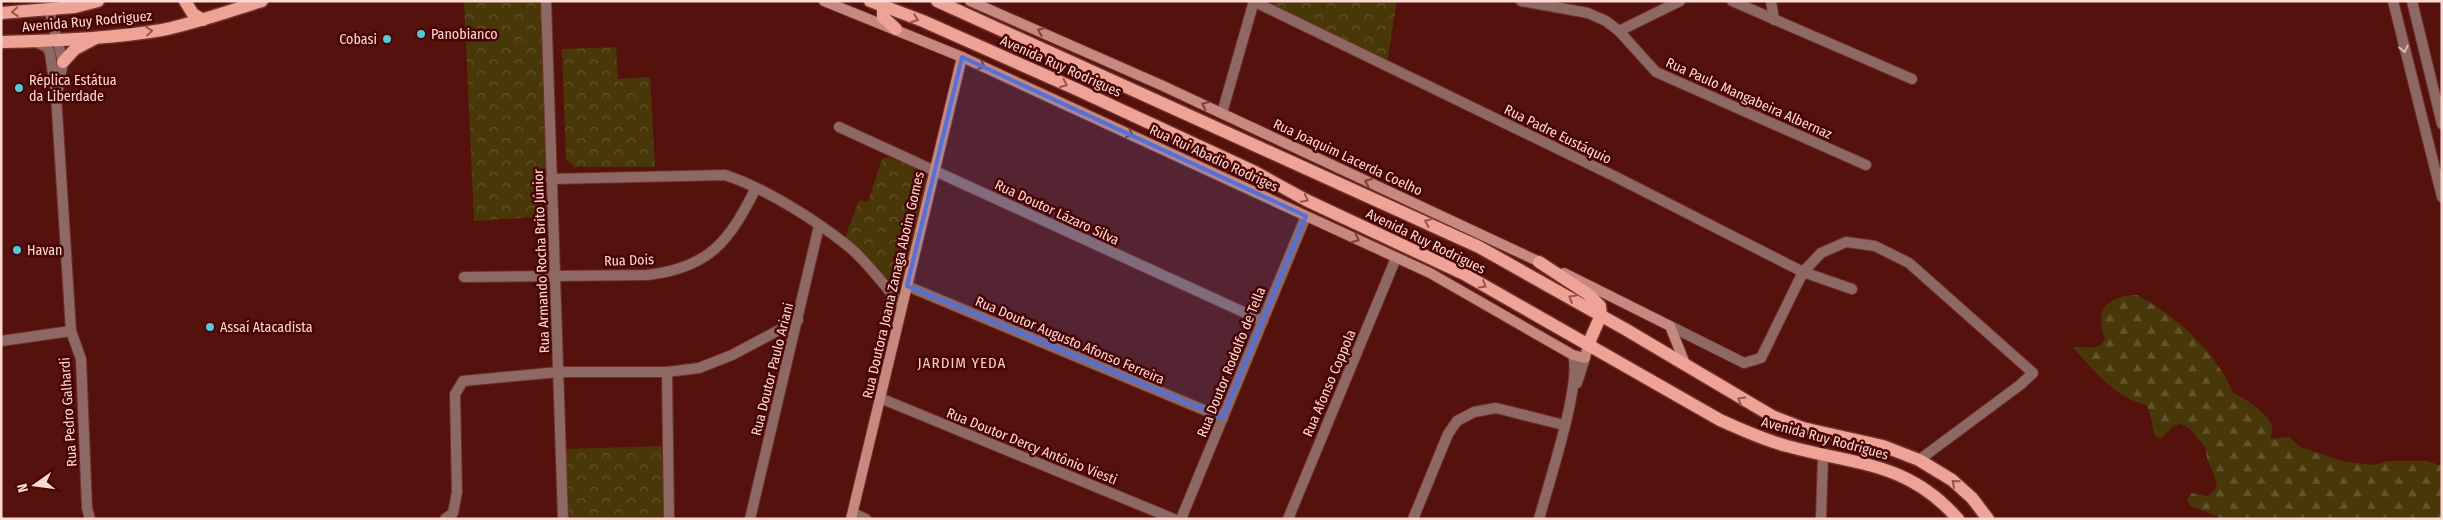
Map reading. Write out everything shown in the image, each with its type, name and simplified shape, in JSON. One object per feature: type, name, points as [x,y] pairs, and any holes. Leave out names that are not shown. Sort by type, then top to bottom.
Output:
[{"type":"main road","points":[[1,13],[75,7],[98,1]]},
{"type":"main road","points":[[185,1],[193,14],[203,20]]},
{"type":"main road","name":"Avenida Ruy Rodriguez","points":[[1,42],[57,40],[160,30],[203,20],[262,1]]},
{"type":"main road","name":"Avenida Ruy Rodrigues","points":[[937,1],[1450,232],[1499,257],[1600,315],[1755,408],[1790,424],[1883,446],[1919,460],[1952,480],[1972,498],[1988,519]]},
{"type":"main road","points":[[878,3],[883,17],[896,29]]},
{"type":"main road","name":"Avenida Ruy Rodrigues","points":[[878,3],[972,43],[1255,172],[1306,200],[1464,274],[1720,420],[1771,442],[1875,465],[1905,476],[1933,494],[1958,519]]},
{"type":"main road","points":[[63,62],[75,49],[101,36]]},
{"type":"main road","points":[[1539,262],[1588,294],[1600,306],[1600,315],[1588,345]]},
{"type":"street","name":"Rua Armando Rocha Brito Júnior","points":[[546,1],[563,519]]},
{"type":"street","name":"Rua Rui Abadio Rodriges","points":[[824,1],[962,57],[1396,258],[1464,291],[1573,355],[1585,358]]},
{"type":"street","name":"Rua Joaquim Lacerda Coelho","points":[[970,1],[1222,113],[1539,262],[1670,326]]},
{"type":"street","points":[[1222,113],[1254,1]]},
{"type":"street","name":"Rua Padre Eustáquio","points":[[1254,1],[1607,173],[1803,272],[1852,289]]},
{"type":"street","name":"Rua Paulo Mangabeira Albernaz","points":[[1522,1],[1588,13],[1606,21],[1619,31],[1656,72],[1866,165]]},
{"type":"street","points":[[1619,31],[1680,1]]},
{"type":"street","points":[[1732,1],[1912,79]]},
{"type":"street","points":[[1771,1],[1774,20]]},
{"type":"street","points":[[2393,1],[2442,197]]},
{"type":"street","points":[[2412,1],[2442,124]]},
{"type":"street","name":"Rua Pedro Galhardi","points":[[49,9],[63,62],[56,95]]},
{"type":"street","name":"Rua Pedro Galhardi","points":[[34,41],[47,47],[50,53],[56,95],[71,331],[80,359],[90,519]]},
{"type":"street","name":"Rua Doutora Joana Zanaga Aboim Gomes","points":[[852,516],[962,57]]},
{"type":"street","name":"Rua Doutor Lázaro Silva","points":[[839,127],[935,169],[1263,321]]},
{"type":"street","points":[[551,179],[724,175],[756,188],[849,246],[902,306]]},
{"type":"street","name":"Rua Dois","points":[[464,277],[647,275],[670,272],[696,263],[719,246],[733,230],[756,188]]},
{"type":"street","name":"Rua Doutor Rodolfo de Tella","points":[[1181,519],[1306,216]]},
{"type":"street","name":"Rua Doutor Paulo Ariani","points":[[750,519],[819,226]]},
{"type":"street","points":[[1670,326],[1744,363],[1753,362],[1761,358],[1803,272],[1821,252],[1846,242],[1875,246],[1909,263],[2032,373],[2020,385],[1919,460]]},
{"type":"street","name":"Rua Afonso Coppola","points":[[1288,519],[1396,258]]},
{"type":"street","name":"Rua Doutor Augusto Afonso Ferreira","points":[[907,286],[1223,418]]},
{"type":"street","points":[[445,519],[453,513],[457,492],[455,394],[464,381],[559,372],[667,372],[699,368],[716,362],[798,320]]},
{"type":"street","points":[[1670,326],[1686,367]]},
{"type":"street","points":[[1,341],[71,331]]},
{"type":"street","points":[[1573,390],[1581,374],[1588,345]]},
{"type":"street","points":[[1539,519],[1573,390],[1575,366],[1573,355]]},
{"type":"street","points":[[667,372],[669,519]]},
{"type":"street","name":"Rua Doutor Dercy Antônio Viesti","points":[[880,398],[1174,519]]},
{"type":"street","points":[[1414,519],[1448,434],[1457,421],[1474,412],[1496,408],[1564,425]]},
{"type":"street","points":[[1821,519],[1823,455]]},
{"type":"street","points":[[852,516],[866,519]]},
{"type":"highlighted area","points":[[962,57],[1306,216],[1223,418],[907,286]]},
{"type":"green space","points":[[464,1],[547,1],[553,216],[474,221]]},
{"type":"green space","points":[[1274,1],[1397,1],[1386,68],[1270,15]]},
{"type":"green space","points":[[616,47],[618,79],[650,77],[655,167],[574,167],[566,159],[562,49]]},
{"type":"green space","points":[[888,157],[917,169],[925,177],[926,182],[901,286],[899,287],[891,285],[881,272],[845,238],[859,200],[868,202],[882,159]]},
{"type":"green space","points":[[2137,295],[2180,324],[2193,336],[2216,363],[2233,393],[2250,403],[2267,417],[2272,427],[2271,439],[2289,437],[2300,447],[2342,461],[2372,465],[2389,461],[2427,461],[2442,466],[2442,519],[2224,519],[2190,506],[2187,500],[2192,493],[2208,496],[2217,487],[2207,459],[2206,448],[2189,428],[2181,424],[2173,426],[2162,438],[2157,438],[2146,405],[2115,390],[2073,348],[2099,346],[2105,339],[2101,320],[2102,312],[2106,306],[2118,298]]},
{"type":"green space","points":[[666,446],[668,519],[565,519],[563,449]]},
{"type":"place","name":"Panobianco","points":[[421,34]]},
{"type":"place","name":"Cobasi","points":[[387,39]]},
{"type":"place","name":"Réplica Estátua da Liberdade","points":[[19,88]]},
{"type":"place","name":"Havan","points":[[17,250]]},
{"type":"place","name":"Assaí Atacadista","points":[[210,327]]},
{"type":"district","name":"JARDIM YEDA","points":[[962,363]]}]
